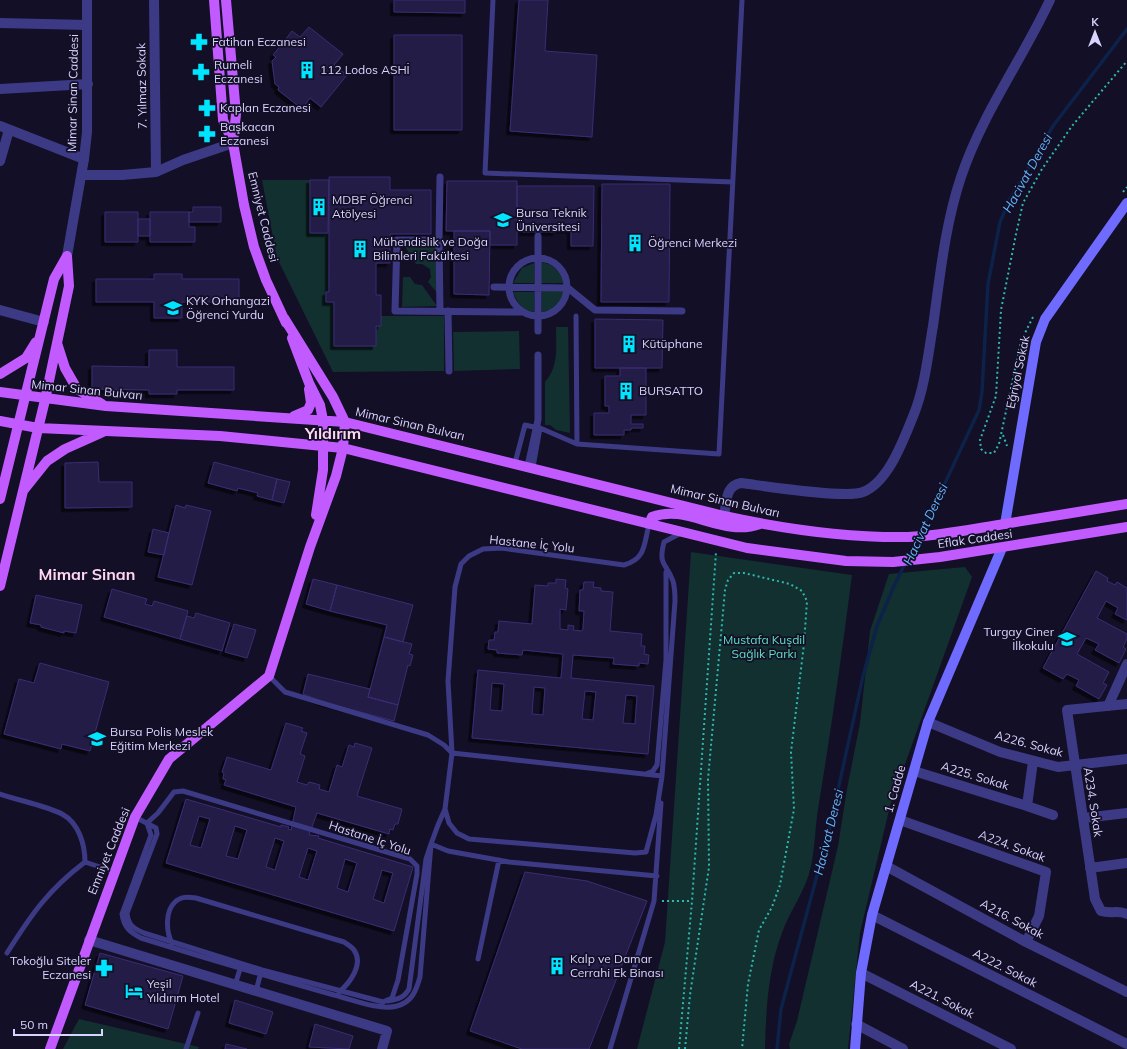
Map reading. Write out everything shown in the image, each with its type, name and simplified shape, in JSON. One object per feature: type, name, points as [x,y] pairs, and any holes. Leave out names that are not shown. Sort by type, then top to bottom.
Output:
[{"type":"main road","name":"Emniyet Caddesi","points":[[214,0],[223,120],[233,143],[244,205],[254,247],[266,280],[284,318]]},
{"type":"main road","name":"Emniyet Caddesi","points":[[226,0],[236,114],[233,143]]},
{"type":"main road","name":"Eğriyol Sokak","points":[[1005,524],[1036,342],[1045,320],[1127,203]]},
{"type":"main road","points":[[1,492],[54,279],[67,256]]},
{"type":"main road","points":[[0,586],[21,494],[45,400],[69,286],[67,256]]},
{"type":"main road","points":[[284,318],[309,383],[320,405],[323,420],[323,446],[319,502],[310,547]]},
{"type":"main road","points":[[269,676],[310,547],[336,476],[343,448],[345,422],[333,397],[284,318]]},
{"type":"main road","points":[[0,374],[26,358],[41,334]]},
{"type":"main road","points":[[57,342],[65,368],[77,389],[106,406]]},
{"type":"main road","points":[[288,418],[302,414],[308,410],[311,403],[309,383]]},
{"type":"main road","name":"Mimar Sinan Bulvarı","points":[[0,392],[45,400],[106,406],[345,422],[724,516],[760,524],[807,530]]},
{"type":"main road","points":[[0,421],[38,428],[220,436],[343,448],[714,540]]},
{"type":"main road","points":[[21,494],[47,461],[65,449],[105,431]]},
{"type":"main road","name":"Eflak Caddesi","points":[[807,530],[875,536],[909,537],[1005,524],[1127,504]]},
{"type":"main road","points":[[648,524],[652,517],[662,513],[683,516],[737,529],[748,528],[760,524]]},
{"type":"main road","name":"Eflak Caddesi","points":[[714,540],[747,548],[801,556],[893,562],[986,551],[1127,527]]},
{"type":"main road","name":"1. Cadde","points":[[855,1049],[861,973],[872,915],[928,722],[1002,548]]},
{"type":"main road","name":"Emniyet Caddesi","points":[[50,1049],[135,817],[169,758],[269,676]]},
{"type":"street","name":"Mimar Sinan Caddesi","points":[[67,256],[82,175],[87,132],[87,0]]},
{"type":"street","name":"7. Yılmaz Sokak","points":[[154,0],[156,172]]},
{"type":"street","points":[[724,516],[728,490],[733,484],[741,483],[845,495],[863,492],[877,482],[890,467],[915,412],[927,365],[945,236],[961,177],[991,108],[1050,0]]},
{"type":"street","points":[[0,23],[87,25]]},
{"type":"street","points":[[0,89],[88,84]]},
{"type":"street","points":[[0,161],[5,128],[84,159]]},
{"type":"street","points":[[82,175],[122,175],[156,172],[233,143]]},
{"type":"street","points":[[440,178],[440,311]]},
{"type":"street","points":[[538,236],[538,331]]},
{"type":"street","points":[[439,240],[397,240],[395,311],[523,312],[538,317],[549,315],[559,308],[566,298],[568,288],[564,271],[555,262],[538,257],[527,259],[518,265],[511,274],[509,287],[515,305],[523,312]]},
{"type":"street","points":[[494,287],[568,288],[595,310],[682,311]]},
{"type":"street","points":[[0,310],[44,322]]},
{"type":"street","points":[[448,311],[449,371]]},
{"type":"street","points":[[530,467],[538,428],[538,356]]},
{"type":"street","points":[[1108,706],[1127,664]]},
{"type":"street","points":[[1108,706],[1127,704]]},
{"type":"street","name":"A234. Sokak","points":[[1108,706],[1067,710],[1074,766],[1084,818],[1095,899],[1101,911],[1109,913],[1119,911],[1127,914]]},
{"type":"street","name":"A226. Sokak","points":[[928,722],[1000,752],[1058,767],[1127,759]]},
{"type":"street","points":[[1027,806],[1033,761]]},
{"type":"street","name":"A225. Sokak","points":[[914,771],[1053,815]]},
{"type":"street","points":[[1084,818],[1127,812]]},
{"type":"street","name":"A224. Sokak","points":[[900,820],[1046,872],[1039,916],[1026,942]]},
{"type":"street","points":[[1090,868],[1127,863]]},
{"type":"street","name":"A216. Sokak","points":[[886,866],[1026,942],[1127,992]]},
{"type":"street","name":"A222. Sokak","points":[[872,915],[1127,1044]]},
{"type":"street","points":[[89,940],[387,1031],[382,1049]]},
{"type":"street","name":"A221. Sokak","points":[[861,973],[1011,1049]]},
{"type":"street","points":[[856,1024],[903,1049]]},
{"type":"lane","points":[[493,0],[485,173],[732,182]]},
{"type":"lane","points":[[515,463],[524,425],[538,428],[578,444],[719,454],[742,0]]},
{"type":"lane","points":[[576,316],[578,444]]},
{"type":"lane","name":"Hastane İç Yolu","points":[[383,1002],[392,998],[398,980],[417,874],[417,866],[410,859],[183,791],[174,792],[158,813],[147,823],[150,835],[122,914],[123,923],[129,931],[141,938],[240,970],[336,995],[383,1006],[396,1006],[409,1000],[416,991],[420,977],[431,844],[445,810],[452,753],[448,680],[456,587],[461,564],[469,556],[483,549],[501,548],[624,565],[635,562],[641,554],[648,524]]},
{"type":"lane","points":[[610,1049],[654,901],[657,876],[662,776],[675,601],[675,588],[672,579],[662,562],[661,553],[664,542],[682,532]]},
{"type":"lane","points":[[645,774],[652,771],[657,765],[666,660],[668,589],[666,571]]},
{"type":"lane","points":[[269,676],[285,692],[428,735],[444,744],[452,753],[662,776]]},
{"type":"lane","points":[[445,810],[449,823],[457,833],[470,839],[635,853],[646,852],[662,786]]},
{"type":"lane","points":[[0,794],[63,814],[75,826],[83,839],[85,862]]},
{"type":"lane","points":[[135,817],[156,828],[157,834],[127,913],[128,921],[132,927],[144,933],[171,942],[262,970],[383,1002],[397,1000],[405,996],[409,989],[426,860],[431,844],[448,851],[499,860],[657,876]]},
{"type":"lane","points":[[478,959],[499,860]]},
{"type":"lane","points":[[85,862],[115,872]]},
{"type":"lane","points":[[7,953],[31,914],[44,898],[62,880],[85,862]]},
{"type":"lane","points":[[176,949],[168,934],[170,910],[175,902],[185,897],[196,898],[344,942],[354,950],[357,957],[357,966],[349,983],[336,995]]},
{"type":"lane","points":[[235,985],[242,964]]},
{"type":"lane","points":[[256,991],[262,970]]},
{"type":"lane","points":[[186,1049],[198,1013]]},
{"type":"path","points":[[1033,317],[1021,341],[999,444],[994,452],[986,453],[981,449],[980,440],[996,396],[1002,310],[1023,203],[1042,168],[1072,126],[1127,61]]},
{"type":"path","points":[[1123,193],[1127,187]]},
{"type":"path","points":[[679,1049],[692,901],[700,763],[716,553],[714,540]]},
{"type":"path","points":[[686,1049],[690,995],[709,867],[708,779],[725,590],[728,580],[734,573],[744,573],[790,584],[802,591],[807,601],[804,644],[791,752],[794,809],[780,885],[772,907],[759,930],[748,984],[742,1049]]},
{"type":"path","points":[[654,901],[692,901]]},
{"type":"green space","points":[[262,180],[310,180],[310,233],[328,233],[329,292],[334,302],[334,346],[376,346],[376,326],[381,316],[444,316],[444,371],[333,372],[277,258]]},
{"type":"green space","points":[[402,242],[435,242],[437,246],[438,294],[428,282],[431,277],[430,269],[422,264],[416,264]]},
{"type":"green space","points":[[541,262],[556,269],[561,275],[564,283],[541,283]]},
{"type":"green space","points":[[534,263],[534,283],[513,283],[522,268]]},
{"type":"green space","points":[[403,277],[410,277],[415,284],[422,285],[437,306],[402,307]]},
{"type":"green space","points":[[542,291],[564,291],[559,303],[556,306],[550,310],[542,312]]},
{"type":"green space","points":[[513,292],[534,292],[534,312],[520,305]]},
{"type":"green space","points":[[556,327],[568,327],[570,433],[556,430],[550,425],[545,425],[545,382],[555,363]]},
{"type":"green space","points":[[519,331],[520,369],[454,371],[453,332]]},
{"type":"green space","name":"Mustafa Kuşdil Sağlık Parkı","points":[[691,552],[852,575],[812,859],[809,875],[785,925],[777,947],[767,1005],[765,1049],[637,1049],[665,942]]},
{"type":"green space","points":[[965,567],[972,577],[890,806],[860,933],[848,1049],[790,1049],[789,1044],[797,1021],[838,846],[860,723],[870,631],[889,574]]},
{"type":"green space","points":[[79,1019],[199,1047],[198,1049],[63,1049]]},
{"type":"building","points":[[394,0],[465,0],[465,13],[394,12]]},
{"type":"building","points":[[519,0],[548,0],[545,51],[597,55],[592,137],[510,131]]},
{"type":"building","name":"112 Lodos ASHİ","points":[[309,27],[343,54],[334,65],[347,75],[321,107],[310,98],[302,109],[278,90],[279,87],[275,84],[272,61],[276,57],[273,55],[292,31],[300,37]]},
{"type":"building","points":[[394,35],[462,35],[462,130],[394,130]]},
{"type":"building","name":"Mühendislik ve Doğa Bilimleri Fakültesi","points":[[329,177],[390,177],[390,190],[431,190],[431,234],[390,234],[390,263],[376,263],[376,295],[381,295],[381,326],[376,326],[376,346],[334,346],[334,302],[326,302],[326,292],[329,292]]},
{"type":"building","name":"MDBF Öğrenci Atölyesi","points":[[310,180],[329,180],[328,233],[310,233]]},
{"type":"building","points":[[447,181],[517,181],[517,245],[490,245],[490,231],[446,231]]},
{"type":"building","name":"Öğrenci Merkezi","points":[[602,184],[670,184],[669,302],[601,302]]},
{"type":"building","points":[[517,186],[594,186],[593,246],[571,246],[571,230],[556,229],[556,232],[523,232],[523,228],[520,228],[520,217],[517,217]]},
{"type":"building","points":[[193,207],[221,207],[221,222],[189,222],[189,212],[193,212]]},
{"type":"building","points":[[105,212],[138,212],[138,242],[105,242]]},
{"type":"building","points":[[150,212],[189,212],[189,227],[195,227],[195,242],[150,242]]},
{"type":"building","points":[[138,219],[150,219],[150,236],[138,236]]},
{"type":"building","points":[[454,231],[490,231],[489,295],[454,294]]},
{"type":"building","points":[[154,274],[182,274],[182,279],[239,279],[239,302],[182,302],[182,318],[154,318],[154,302],[96,302],[96,279],[154,279]]},
{"type":"building","name":"Kütüphane","points":[[595,319],[663,320],[662,368],[595,368]]},
{"type":"building","points":[[149,350],[177,350],[177,367],[234,367],[234,390],[177,390],[177,394],[149,394],[149,390],[92,389],[92,366],[149,367]]},
{"type":"building","name":"BURSATTO","points":[[620,368],[646,368],[646,415],[631,415],[631,424],[643,424],[643,428],[631,428],[631,430],[624,430],[624,435],[594,435],[594,413],[609,413],[609,406],[605,406],[605,376],[620,376]]},
{"type":"building","points":[[98,462],[99,482],[132,482],[132,507],[65,508],[65,463]]},
{"type":"building","points":[[214,462],[277,479],[272,500],[257,496],[258,493],[238,488],[237,491],[208,483]]},
{"type":"building","points":[[277,479],[290,482],[284,503],[272,500]]},
{"type":"building","points":[[176,505],[185,508],[186,505],[211,511],[192,585],[158,577]]},
{"type":"building","points":[[153,529],[169,533],[164,555],[148,552]]},
{"type":"building","points":[[1096,571],[1108,578],[1107,581],[1115,585],[1117,582],[1127,588],[1127,620],[1115,614],[1118,608],[1106,601],[1097,618],[1127,634],[1127,639],[1123,647],[1126,649],[1119,663],[1095,650],[1099,644],[1086,638],[1077,654],[1109,672],[1103,683],[1107,685],[1099,699],[1076,686],[1079,680],[1067,674],[1063,679],[1043,668]]},
{"type":"building","points":[[313,579],[337,585],[330,611],[306,604]]},
{"type":"building","points":[[556,579],[566,580],[565,588],[568,589],[566,610],[560,609],[560,629],[568,630],[568,625],[574,626],[573,630],[581,631],[583,629],[584,611],[579,611],[580,590],[583,590],[584,582],[594,582],[593,587],[601,588],[601,591],[613,592],[610,631],[642,634],[641,646],[645,646],[644,654],[649,655],[648,664],[639,663],[639,666],[613,664],[614,658],[573,655],[571,678],[654,686],[648,754],[472,738],[478,670],[561,678],[563,654],[523,650],[522,655],[497,653],[497,650],[488,649],[489,640],[494,640],[495,632],[498,632],[499,621],[532,624],[535,585],[548,586],[548,583],[556,583]],"holes":[[[492,683],[504,684],[502,711],[490,710]],[[534,687],[545,688],[543,715],[532,714]],[[585,691],[596,692],[593,720],[582,719]],[[626,695],[637,696],[635,724],[623,723]]]},
{"type":"building","points":[[337,585],[413,605],[403,642],[384,637],[387,625],[330,611]]},
{"type":"building","points":[[112,589],[147,599],[145,604],[152,606],[154,601],[188,611],[180,639],[104,617]]},
{"type":"building","points":[[36,595],[82,605],[76,633],[64,631],[64,633],[30,623]]},
{"type":"building","points":[[196,613],[230,623],[222,651],[180,639],[187,616],[194,618]]},
{"type":"building","points":[[234,624],[256,630],[247,658],[225,652]]},
{"type":"building","points":[[384,637],[412,644],[409,654],[413,655],[410,666],[408,665],[398,705],[368,697]]},
{"type":"building","points":[[40,663],[109,682],[90,751],[62,744],[61,749],[4,734],[19,679],[34,683]]},
{"type":"building","points":[[308,674],[370,689],[368,697],[398,705],[394,721],[323,702],[303,694]]},
{"type":"building","points":[[286,723],[303,728],[301,731],[307,733],[300,754],[305,756],[297,782],[307,785],[309,782],[320,785],[319,789],[329,792],[337,765],[342,767],[349,745],[354,747],[355,743],[372,748],[357,796],[402,809],[398,824],[395,824],[393,830],[390,829],[389,834],[317,813],[309,835],[319,836],[318,838],[413,867],[394,931],[166,863],[186,799],[281,827],[281,825],[289,827],[288,829],[291,830],[296,807],[224,785],[226,780],[223,779],[224,773],[222,772],[227,757],[271,770]],"holes":[[[199,816],[210,819],[201,848],[190,845]],[[235,826],[247,830],[238,859],[226,856]],[[275,838],[284,841],[275,870],[266,867]],[[308,848],[317,851],[308,880],[299,877]],[[345,859],[357,863],[348,892],[337,888]],[[382,870],[393,873],[384,903],[373,899]]]},
{"type":"building","name":"Kalp ve Damar Cerrahi Ek Binası","points":[[525,872],[587,881],[647,901],[589,1049],[522,1049],[470,1031]]},
{"type":"building","name":"Yeşil Yıldırım Hotel","points":[[100,953],[183,976],[168,1029],[85,1005]]},
{"type":"building","points":[[235,1000],[273,1012],[266,1034],[229,1023]]},
{"type":"building","points":[[315,1024],[353,1036],[349,1049],[309,1047]]},
{"type":"building","points":[[226,1044],[247,1049],[225,1049]]},
{"type":"waterway","name":"Hacivat Deresi","points":[[777,1049],[781,1009],[829,831],[863,676],[877,626],[894,586],[979,410],[982,392],[988,284],[1000,222],[1010,199],[1053,126],[1127,29]]},
{"type":"place","name":"Fatihan Eczanesi","points":[[199,42]]},
{"type":"place","name":"112 Lodos ASHİ","points":[[307,70]]},
{"type":"place","name":"Rumeli Eczanesi","points":[[201,72]]},
{"type":"place","name":"Kaplan Eczanesi","points":[[207,108]]},
{"type":"place","name":"Başkacan Eczanesi","points":[[207,134]]},
{"type":"place","name":"MDBF Öğrenci Atölyesi","points":[[319,207]]},
{"type":"place","name":"Bursa Teknik Üniversitesi","points":[[503,220]]},
{"type":"place","name":"Öğrenci Merkezi","points":[[635,243]]},
{"type":"place","name":"Mühendislik ve Doğa Bilimleri Fakültesi","points":[[360,249]]},
{"type":"place","name":"KYK Orhangazi Öğrenci Yurdu","points":[[173,308]]},
{"type":"place","name":"Kütüphane","points":[[629,344]]},
{"type":"place","name":"BURSATTO","points":[[626,391]]},
{"type":"place","name":"Turgay Ciner İlkokulu","points":[[1067,639]]},
{"type":"place","name":"Bursa Polis Meslek Eğitim Merkezi","points":[[97,739]]},
{"type":"place","name":"Kalp ve Damar Cerrahi Ek Binası","points":[[557,966]]},
{"type":"place","name":"Tokoğlu Siteler Eczanesi","points":[[104,968]]},
{"type":"place","name":"Yeşil Yıldırım Hotel","points":[[134,991]]},
{"type":"district","name":"Yıldırım","points":[[333,433]]},
{"type":"district","name":"Mimar Sinan","points":[[87,574]]}]
